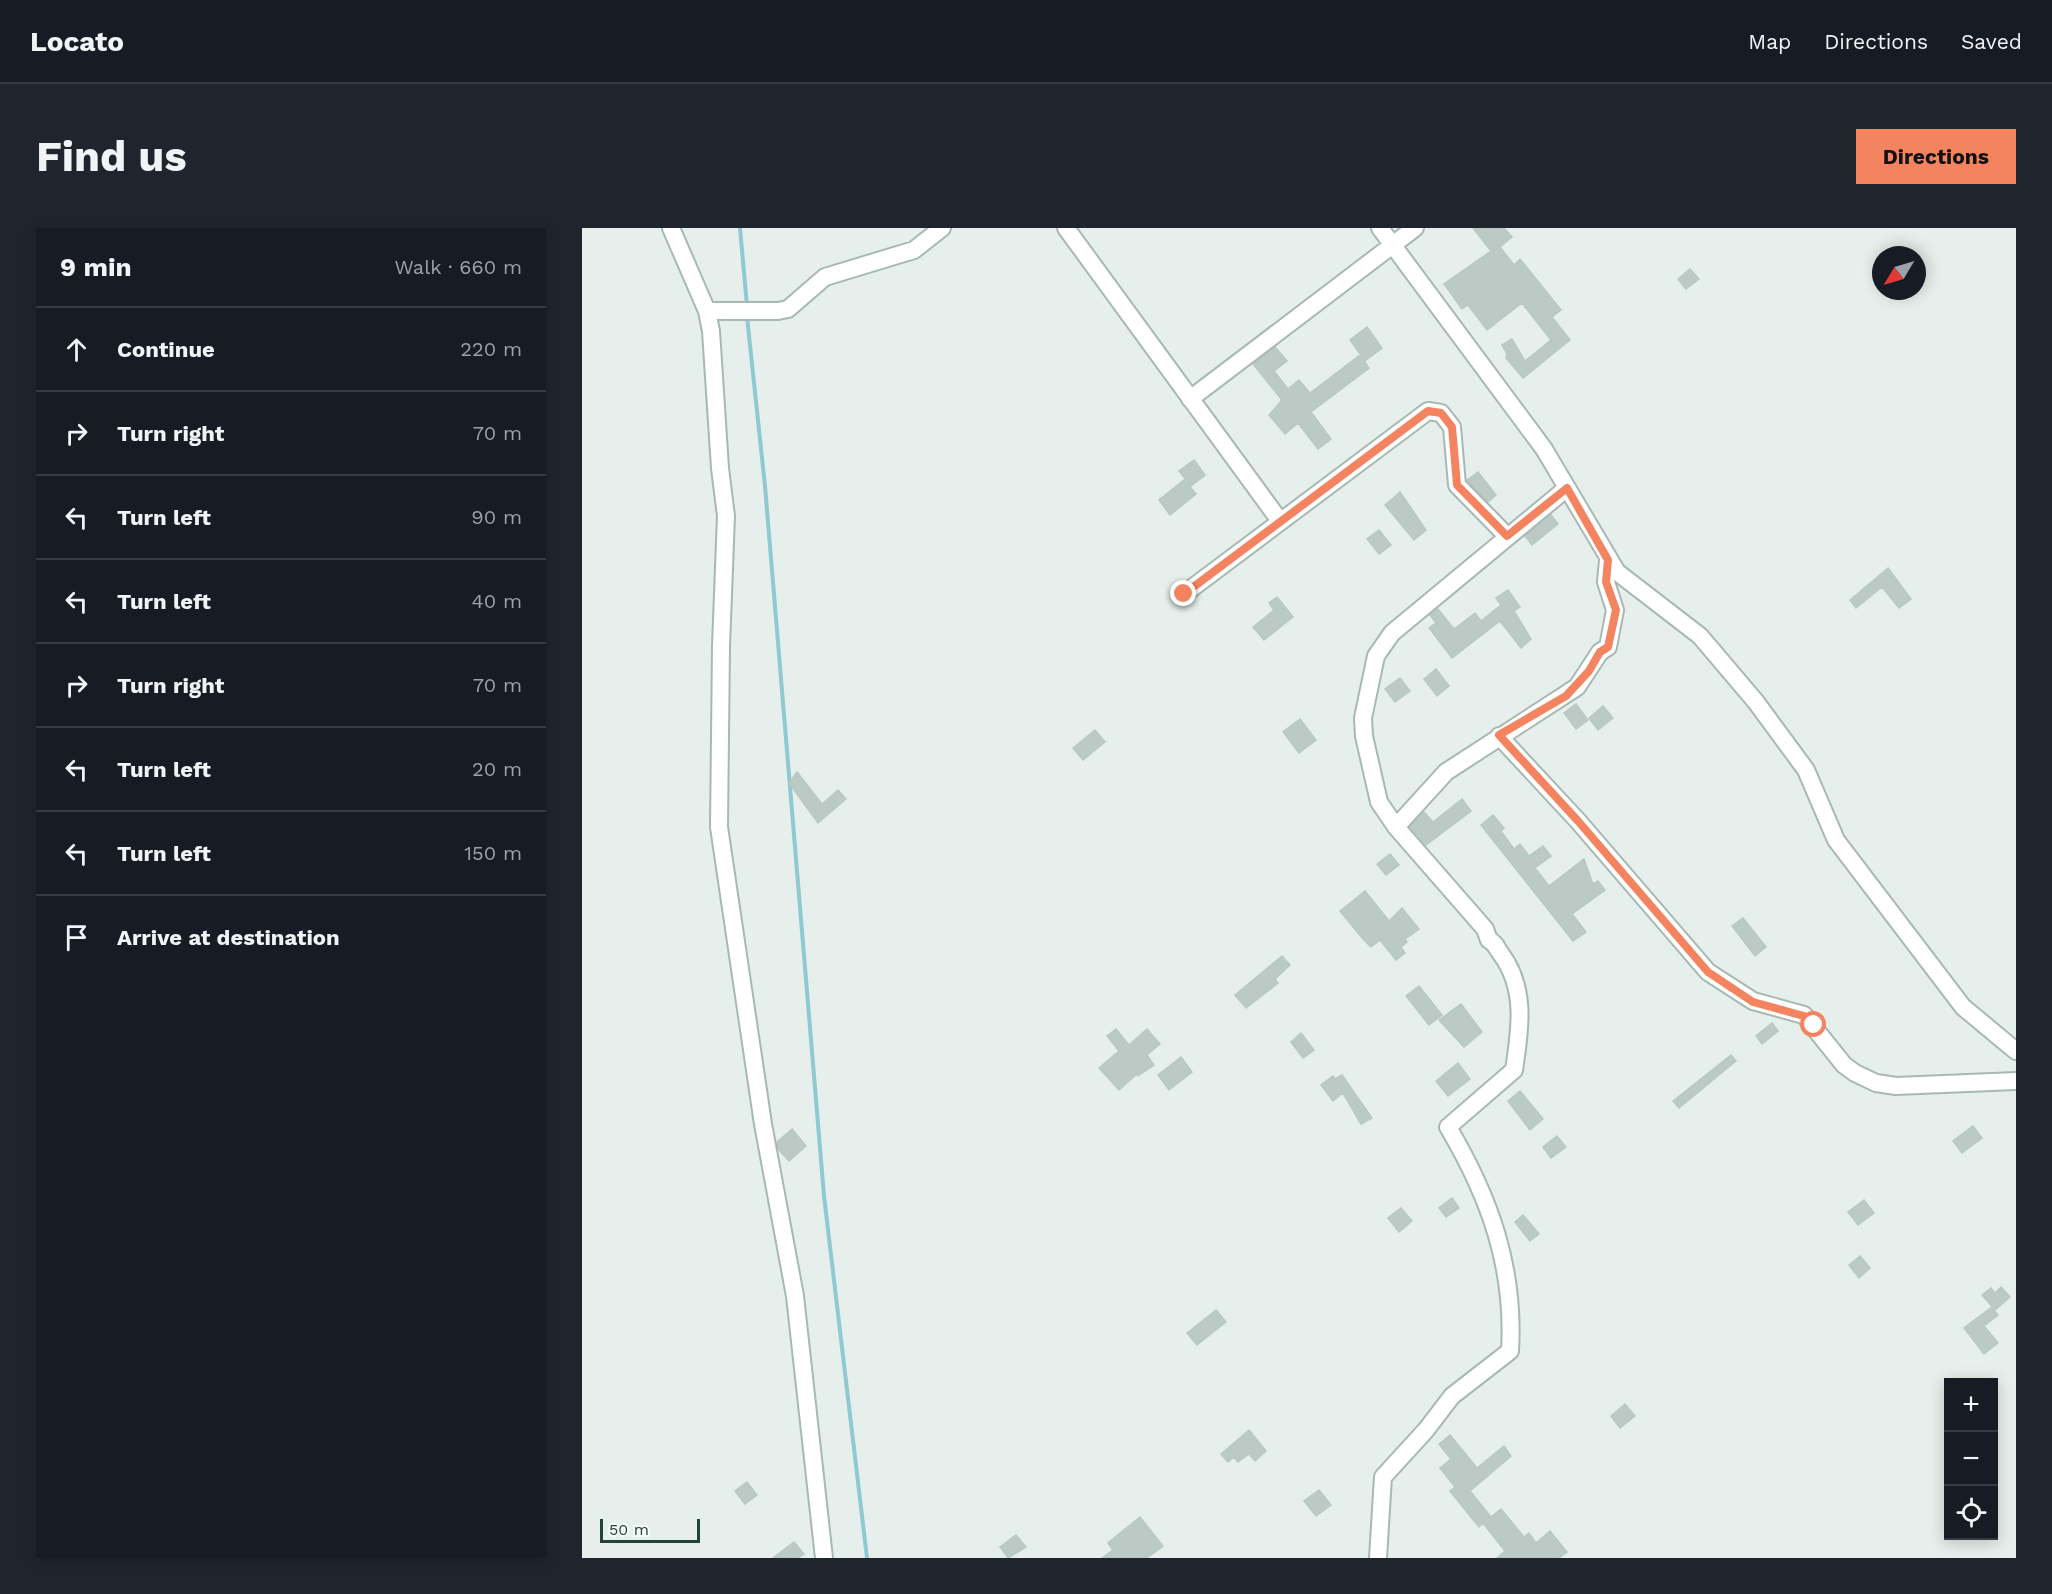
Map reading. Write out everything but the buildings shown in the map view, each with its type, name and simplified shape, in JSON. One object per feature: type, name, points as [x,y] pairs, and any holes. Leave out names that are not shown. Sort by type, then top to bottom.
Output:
[{"type":"street","points":[[671,228],[706,311],[711,331],[720,468],[726,516],[721,646],[719,827],[763,1124],[795,1296],[824,1558]]},
{"type":"street","points":[[706,311],[788,309],[825,277],[914,250],[942,228]]},
{"type":"street","points":[[1066,228],[1280,521]]},
{"type":"street","points":[[1380,228],[1544,449],[1617,572],[1700,636],[1756,702],[1806,770],[1836,840],[1964,1007],[2016,1051]]},
{"type":"street","points":[[1190,399],[1415,228]]},
{"type":"street","points":[[1184,594],[1428,411],[1441,413],[1452,427],[1457,485],[1507,536]]},
{"type":"street","points":[[1378,1558],[1383,1477],[1426,1430],[1452,1396],[1510,1351],[1508,1274],[1480,1184],[1448,1127],[1514,1070],[1521,1022],[1517,986],[1496,944],[1489,940],[1485,928],[1396,827],[1379,802],[1364,736],[1363,718],[1376,656],[1392,633],[1567,488]]},
{"type":"street","points":[[1396,827],[1435,782],[1499,735],[1566,696],[1583,679],[1600,652],[1608,647],[1616,610],[1606,582],[1608,560]]},
{"type":"street","points":[[1499,735],[1578,821],[1708,972],[1753,1002],[1804,1016],[1844,1065],[1855,1073],[1883,1085],[1896,1086],[2016,1081]]},
{"type":"waterway","points":[[740,228],[747,306]]},
{"type":"waterway","points":[[747,317],[765,486],[824,1196],[867,1558]]},
{"type":"route","points":[[1184,594],[1418,416],[1428,411],[1441,413],[1452,427],[1457,485],[1507,536],[1567,488],[1608,560],[1606,582],[1616,610],[1608,647],[1600,652],[1577,687],[1566,696],[1499,735],[1578,821],[1708,972],[1753,1002],[1804,1016],[1814,1025]]}]
